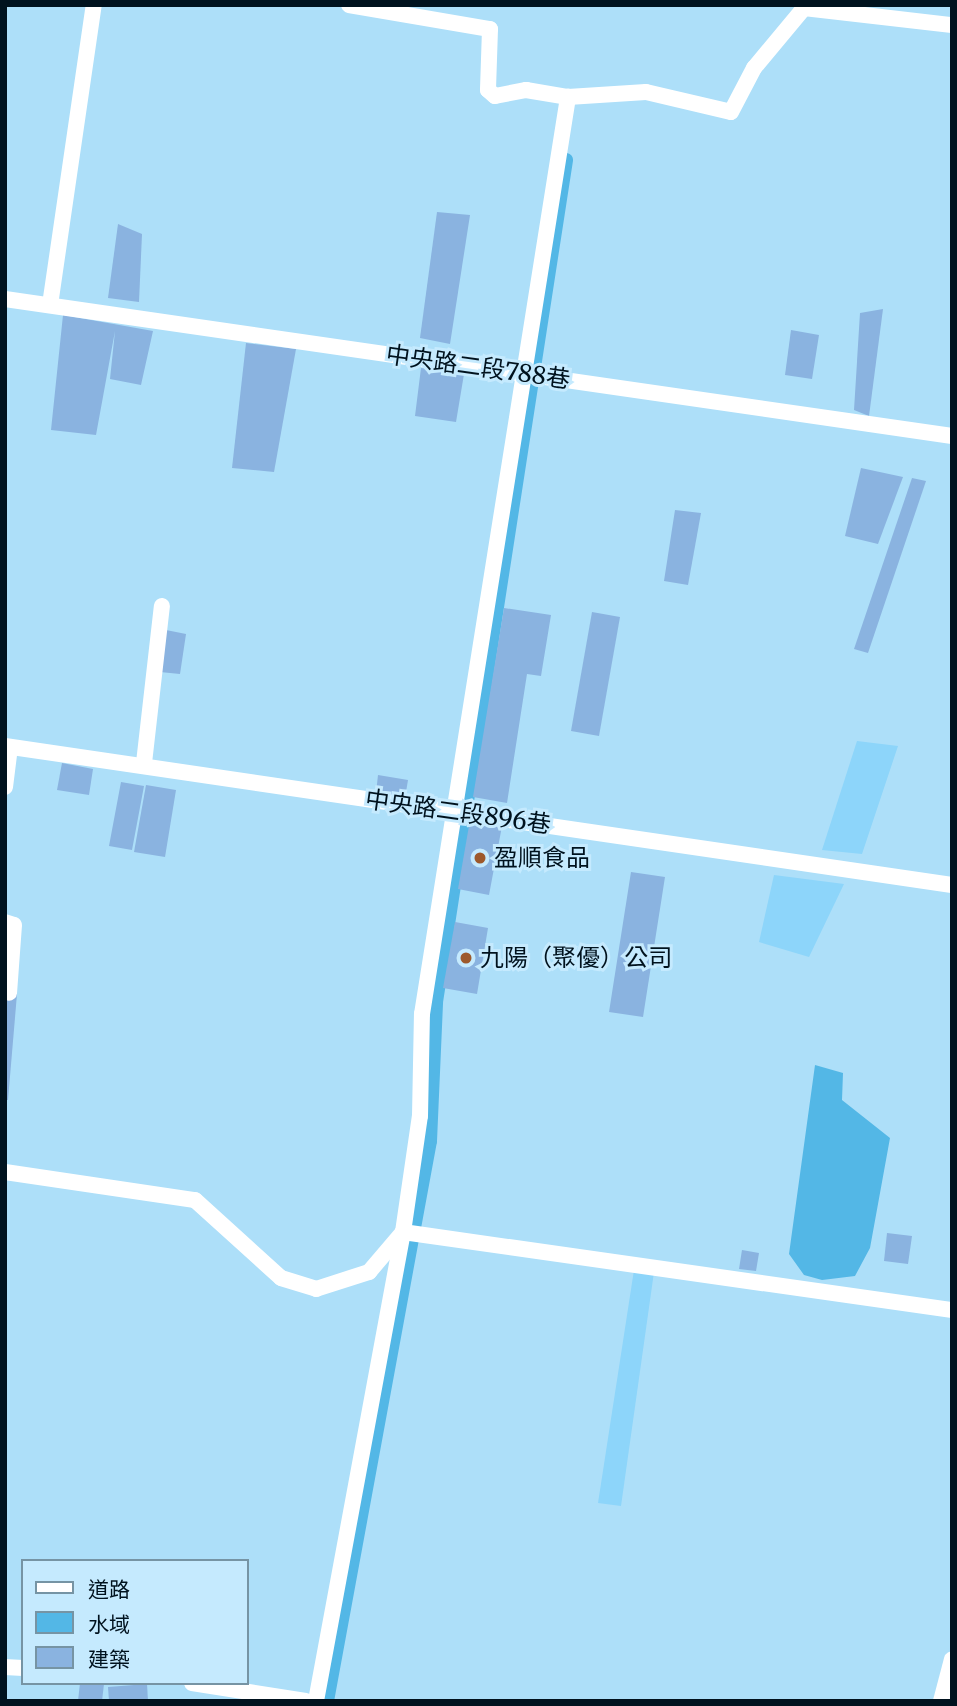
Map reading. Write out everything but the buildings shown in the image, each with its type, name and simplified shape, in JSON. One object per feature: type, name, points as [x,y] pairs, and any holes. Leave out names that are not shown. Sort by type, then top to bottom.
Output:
[{"type":"street","points":[[50,305],[94,5]]},
{"type":"street","points":[[349,5],[490,29],[488,90],[495,96],[553,89],[568,97],[646,92],[731,113],[754,68],[804,8],[952,25]]},
{"type":"street","points":[[316,1701],[403,1233],[420,1116],[422,1014],[568,97]]},
{"type":"street","name":"中央路二段788巷","points":[[5,299],[952,436]]},
{"type":"street","points":[[144,763],[162,606]]},
{"type":"street","points":[[5,787],[8,747]]},
{"type":"street","name":"中央路二段896巷","points":[[8,747],[144,763],[453,812],[952,885]]},
{"type":"street","points":[[5,922],[14,925],[9,993]]},
{"type":"street","points":[[5,1172],[195,1200],[281,1278],[316,1289],[369,1272],[403,1233]]},
{"type":"street","points":[[403,1233],[952,1310]]},
{"type":"street","points":[[941,1701],[952,1659]]},
{"type":"street","points":[[205,1685],[306,1701]]},
{"type":"shaded area","points":[[857,741],[898,746],[862,854],[822,850]]},
{"type":"shaded area","points":[[774,875],[844,884],[809,957],[759,942]]},
{"type":"shaded area","points":[[634,1270],[654,1272],[621,1506],[598,1503]]},
{"type":"water","points":[[815,1065],[843,1073],[842,1100],[890,1138],[870,1248],[855,1276],[822,1280],[804,1275],[789,1254]]},
{"type":"waterway","points":[[327,1701],[430,1141],[436,1002],[566,160]]},
{"type":"place","name":"盈順食品","points":[[480,858]]},
{"type":"place","name":"九陽（聚優）公司","points":[[466,958]]}]
